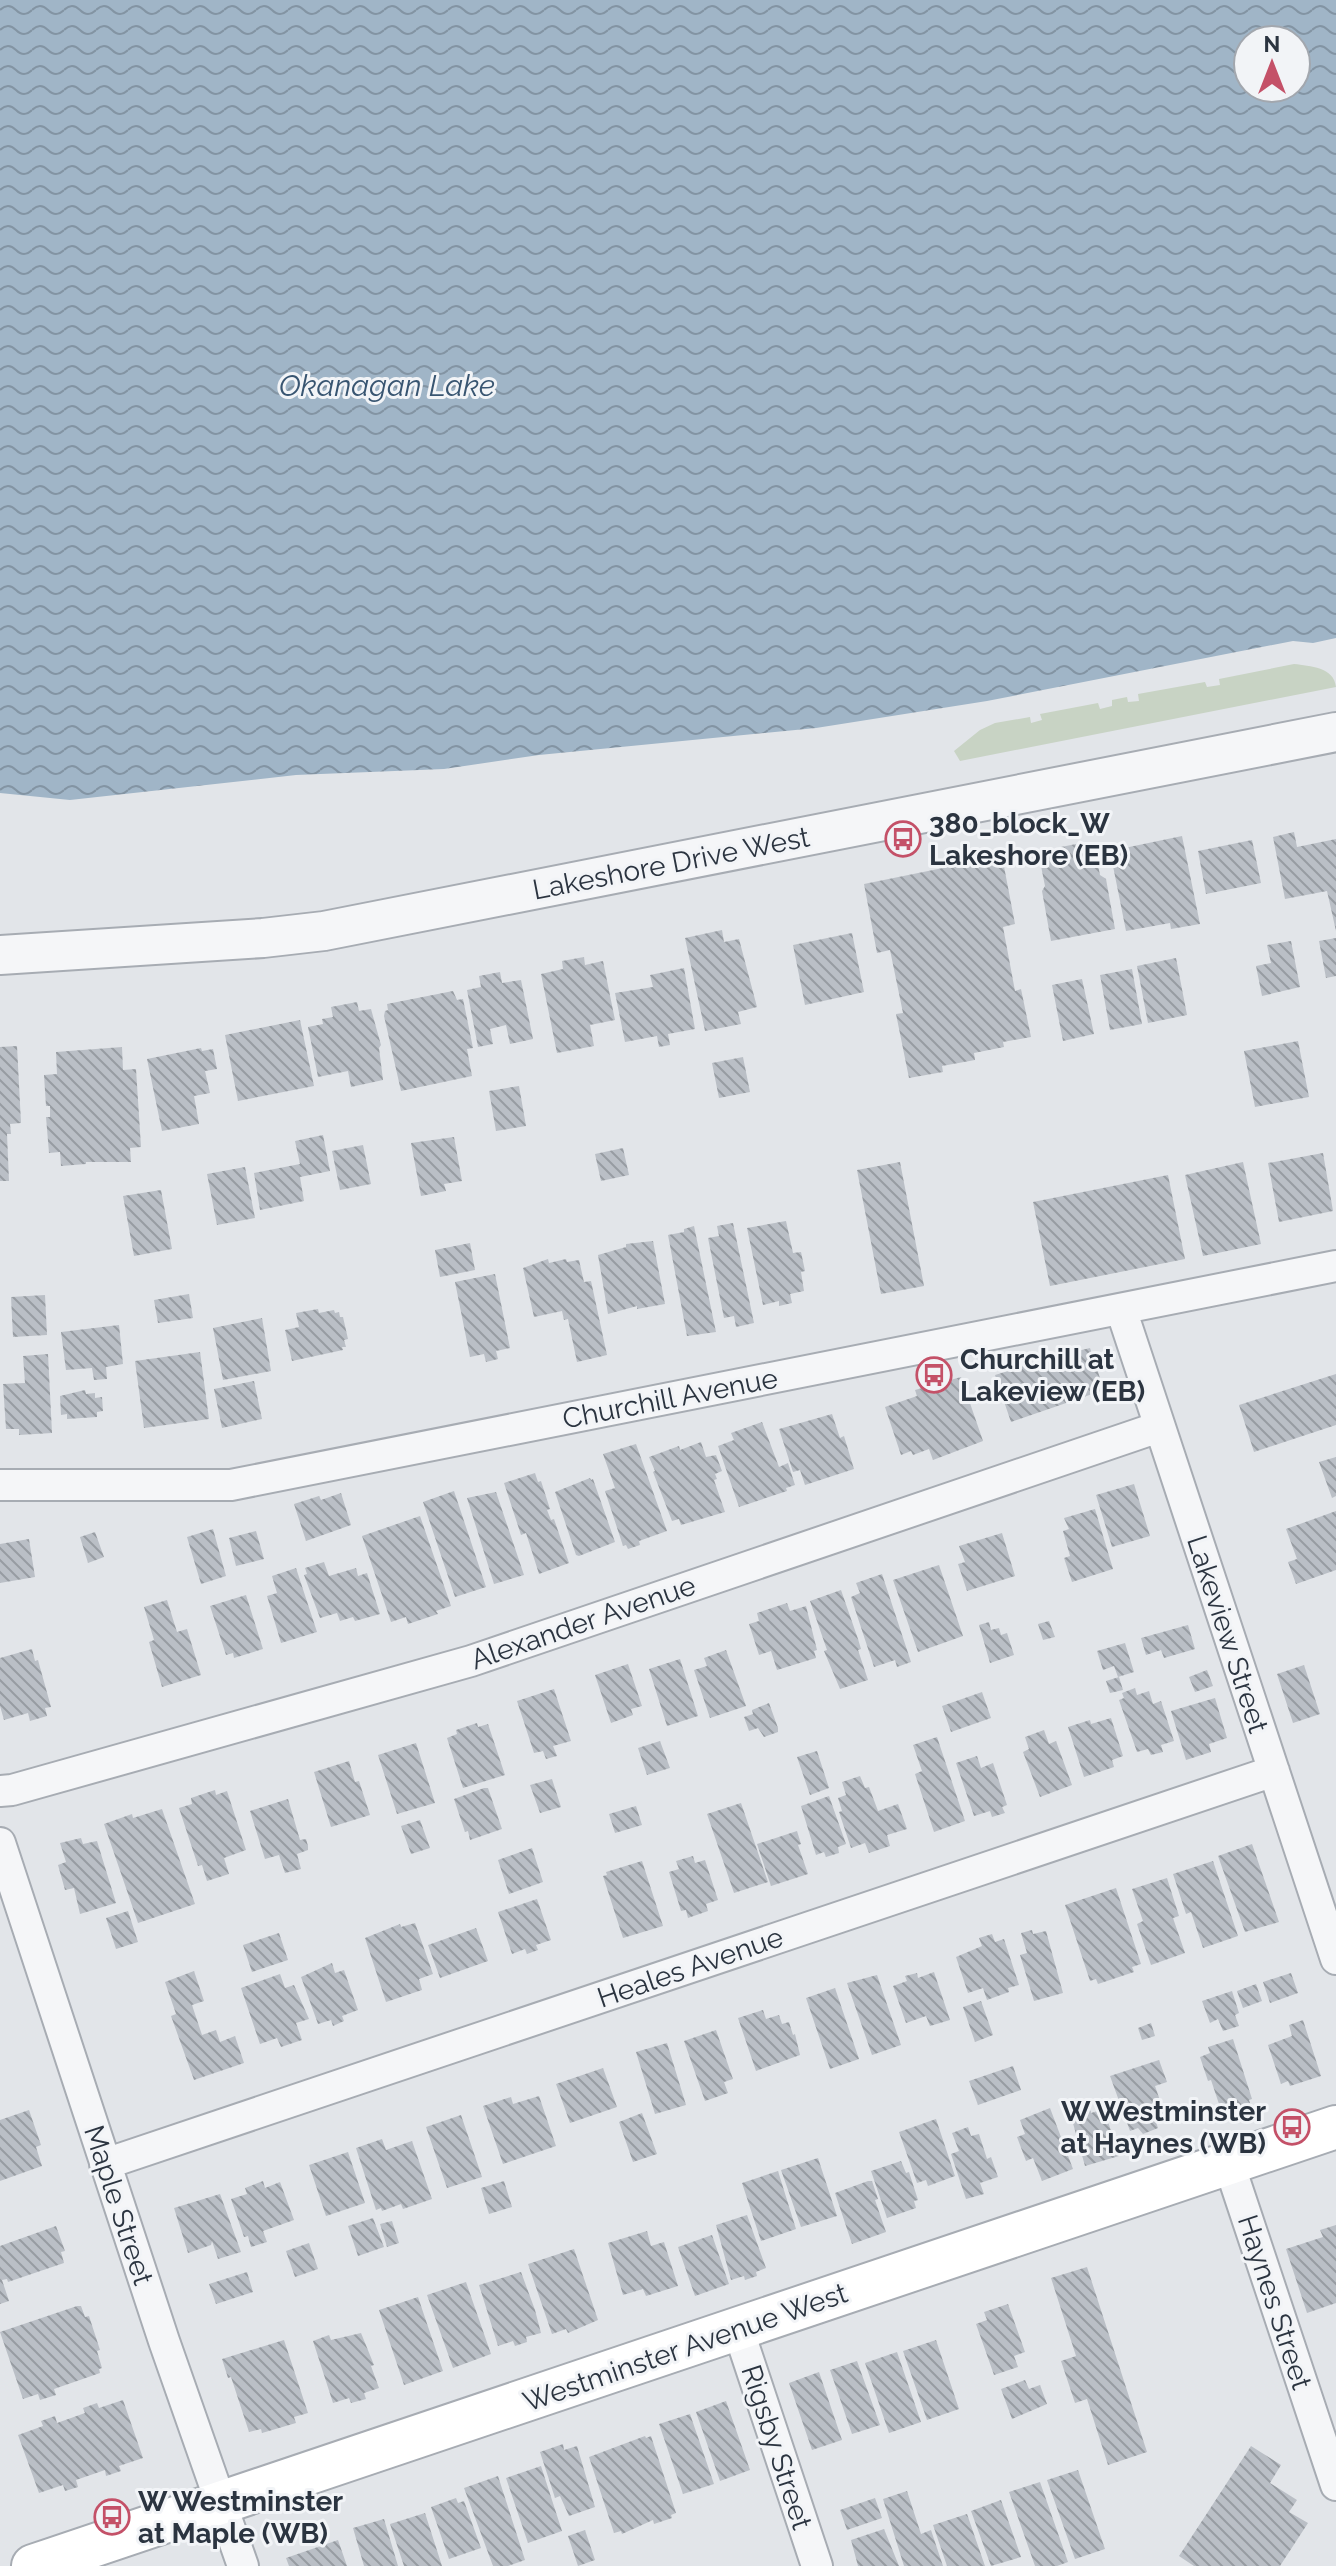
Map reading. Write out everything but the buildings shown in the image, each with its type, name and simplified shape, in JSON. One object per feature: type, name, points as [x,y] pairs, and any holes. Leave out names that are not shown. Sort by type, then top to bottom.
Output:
[{"type":"main road","name":"Westminster Avenue West","points":[[33,2566],[1336,2127]]},
{"type":"street","name":"Lakeshore Drive West","points":[[0,955],[263,938],[324,931],[1336,732]]},
{"type":"street","name":"Churchill Avenue","points":[[0,1485],[231,1485],[1336,1266]]},
{"type":"street","name":"Lakeview Street","points":[[1121,1309],[1336,1959]]},
{"type":"street","name":"Alexander Avenue","points":[[0,1791],[471,1661],[1159,1427]]},
{"type":"street","name":"Heales Avenue","points":[[105,2164],[1274,1771]]},
{"type":"street","name":"Maple Street","points":[[0,1843],[105,2164],[243,2566]]},
{"type":"street","name":"Haynes Street","points":[[1229,2164],[1336,2485]]},
{"type":"street","name":"Rigsby Street","points":[[738,2329],[817,2566]]},
{"type":"green space","points":[[1294,664],[1326,671],[1336,687],[960,761],[954,751],[980,730],[995,723],[1030,717],[1031,723],[1042,720],[1040,714],[1098,703],[1100,709],[1112,706],[1112,700],[1127,697],[1128,702],[1139,701],[1138,694],[1205,682],[1207,687],[1220,685],[1219,679]]},
{"type":"water","name":"Okanagan Lake","points":[[0,0],[1336,0],[1336,638],[1313,643],[1293,641],[987,701],[816,728],[539,755],[444,769],[296,775],[70,800],[0,793]]},
{"type":"place","name":"380_block_W Lakeshore (EB)","points":[[903,839]]},
{"type":"place","name":"Churchill at Lakeview (EB)","points":[[934,1375]]},
{"type":"place","name":"W Westminster at Haynes (WB)","points":[[1292,2127]]},
{"type":"place","name":"W Westminster at Maple (WB)","points":[[112,2517]]}]
